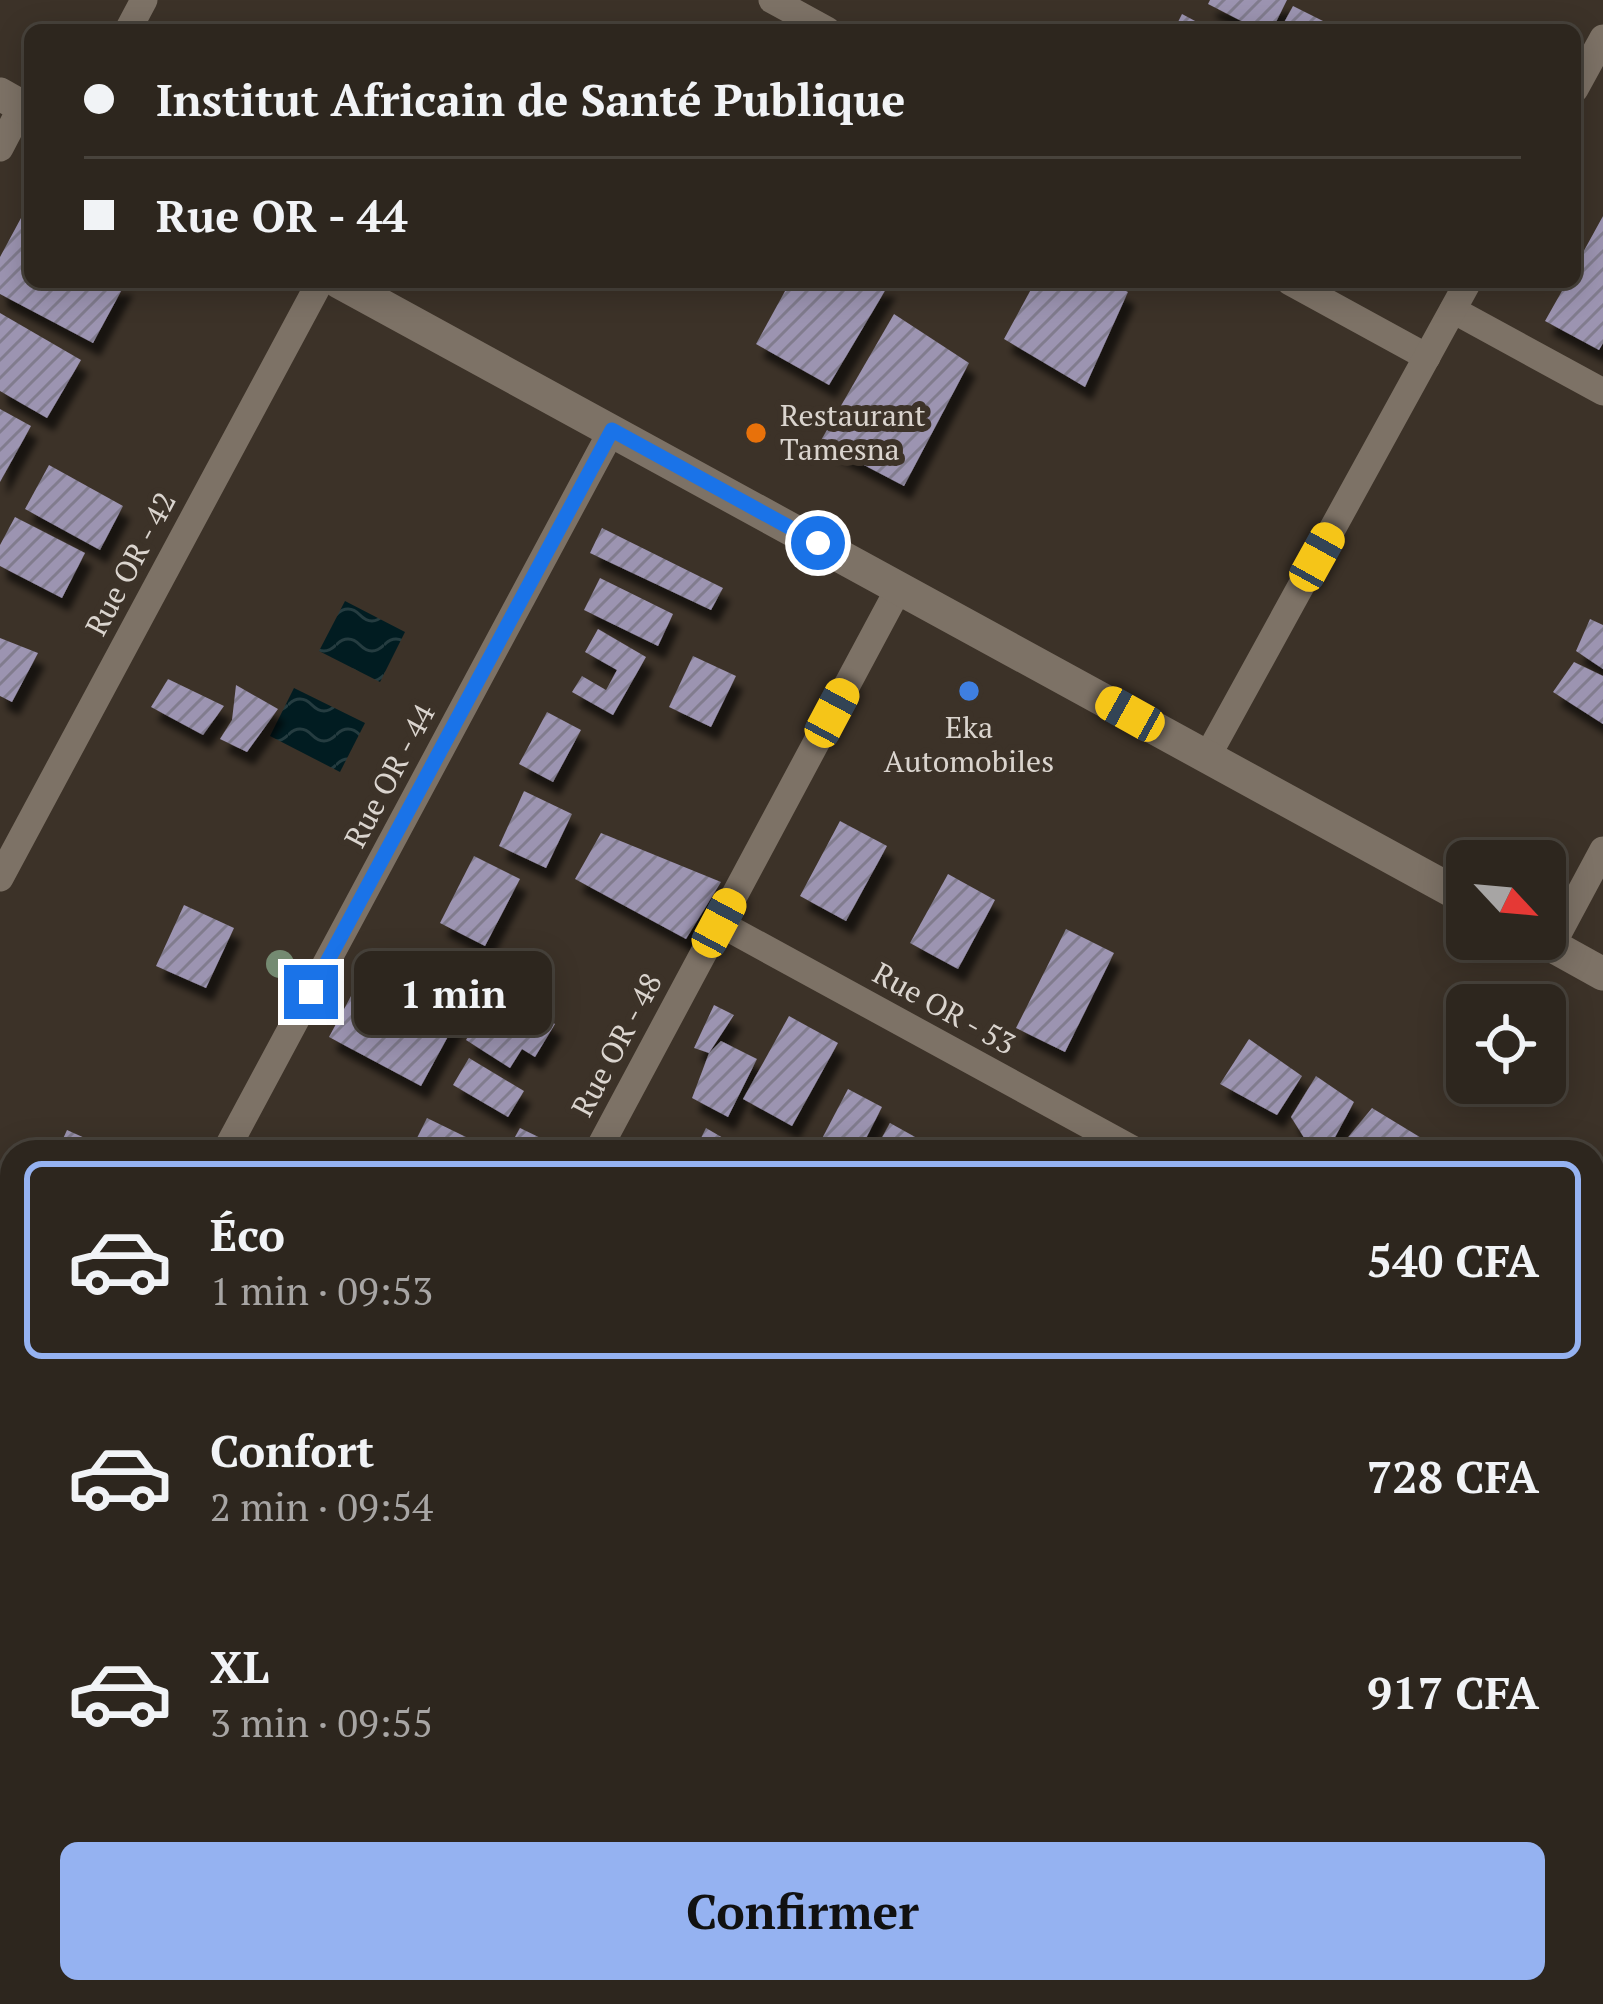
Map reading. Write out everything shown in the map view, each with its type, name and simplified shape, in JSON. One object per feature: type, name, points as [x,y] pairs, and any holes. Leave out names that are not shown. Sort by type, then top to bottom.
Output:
[{"type":"street","points":[[772,0],[816,24]]},
{"type":"street","points":[[1581,77],[1603,38]]},
{"type":"street","points":[[0,148],[18,104]]},
{"type":"street","name":"Rue OR - 42","points":[[0,878],[317,288]]},
{"type":"street","points":[[350,288],[1446,888]]},
{"type":"street","points":[[1301,288],[1427,357]]},
{"type":"street","points":[[1207,757],[1465,288]]},
{"type":"street","points":[[1453,310],[1603,392]]},
{"type":"street","name":"Rue OR - 44","points":[[231,1140],[612,430]]},
{"type":"street","name":"Rue OR - 48","points":[[604,1140],[899,588]]},
{"type":"street","points":[[1566,910],[1603,850]]},
{"type":"street","name":"Rue OR - 53","points":[[719,923],[1116,1140]]},
{"type":"street","points":[[1566,953],[1603,974]]},
{"type":"water","points":[[345,601],[405,632],[380,682],[319,651]]},
{"type":"water","points":[[294,688],[365,723],[340,772],[270,736]]},
{"type":"building","points":[[1210,0],[1287,0],[1275,24],[1247,24],[1208,4]]},
{"type":"building","points":[[1293,6],[1329,24],[1283,24]]},
{"type":"building","points":[[1182,14],[1201,24],[1177,24]]},
{"type":"building","points":[[1603,216],[1603,343],[1599,350],[1545,321],[1564,288],[1581,288],[1581,256]]},
{"type":"building","points":[[21,218],[24,288],[123,288],[93,343],[0,294],[0,257]]},
{"type":"building","points":[[787,288],[887,288],[829,385],[756,344]]},
{"type":"building","points":[[1032,288],[1120,288],[1128,292],[1085,387],[1004,339]]},
{"type":"building","points":[[0,313],[81,360],[47,418],[0,391]]},
{"type":"building","points":[[894,314],[969,363],[904,486],[820,442]]},
{"type":"building","points":[[0,409],[31,426],[0,482]]},
{"type":"building","points":[[49,465],[123,506],[100,550],[25,509]]},
{"type":"building","points":[[15,517],[85,553],[62,598],[0,566],[0,545]]},
{"type":"building","points":[[602,528],[723,588],[711,610],[590,553]]},
{"type":"building","points":[[600,578],[673,614],[658,646],[584,610]]},
{"type":"building","points":[[1590,619],[1603,625],[1603,669],[1576,651]]},
{"type":"building","points":[[598,629],[646,657],[613,715],[572,692],[582,676],[606,690],[617,670],[585,652]]},
{"type":"building","points":[[0,638],[38,653],[12,702],[0,696]]},
{"type":"building","points":[[693,656],[736,676],[711,727],[669,707]]},
{"type":"building","points":[[1574,662],[1603,676],[1603,724],[1553,692]]},
{"type":"building","points":[[168,679],[224,706],[203,735],[151,707]]},
{"type":"building","points":[[236,685],[278,709],[247,752],[220,739],[232,720]]},
{"type":"building","points":[[547,712],[581,730],[553,782],[519,764]]},
{"type":"building","points":[[524,791],[572,814],[546,868],[499,846]]},
{"type":"building","points":[[840,821],[887,846],[846,921],[800,896]]},
{"type":"building","points":[[601,833],[721,882],[686,939],[575,879]]},
{"type":"building","points":[[474,856],[520,879],[485,946],[440,923]]},
{"type":"building","points":[[948,874],[995,900],[958,969],[910,943]]},
{"type":"building","points":[[184,905],[234,928],[206,988],[156,966]]},
{"type":"building","points":[[1066,929],[1114,953],[1065,1052],[1016,1028]]},
{"type":"building","points":[[372,957],[464,1007],[421,1086],[329,1037]]},
{"type":"building","points":[[506,993],[555,1024],[535,1057],[522,1049],[510,1068],[466,1040],[476,1024],[483,1029]]},
{"type":"building","points":[[714,1005],[734,1015],[709,1053],[694,1048]]},
{"type":"building","points":[[789,1016],[838,1043],[792,1126],[743,1099]]},
{"type":"building","points":[[1249,1039],[1302,1076],[1277,1115],[1220,1084]]},
{"type":"building","points":[[721,1041],[757,1059],[728,1117],[692,1098],[709,1053]]},
{"type":"building","points":[[469,1058],[524,1091],[508,1117],[453,1085]]},
{"type":"building","points":[[1316,1076],[1354,1102],[1333,1140],[1305,1140],[1291,1117]]},
{"type":"building","points":[[848,1089],[882,1107],[865,1140],[821,1140]]},
{"type":"building","points":[[1372,1108],[1423,1139],[1422,1140],[1346,1140]]},
{"type":"building","points":[[427,1118],[466,1137],[464,1140],[416,1140]]},
{"type":"building","points":[[890,1123],[921,1140],[881,1140]]},
{"type":"building","points":[[520,1128],[545,1140],[513,1140]]},
{"type":"building","points":[[706,1128],[726,1140],[700,1140]]},
{"type":"building","points":[[67,1130],[89,1140],[62,1140]]},
{"type":"place","name":"Restaurant Tamesna","points":[[756,433]]},
{"type":"place","name":"Eka Automobiles","points":[[969,691]]},
{"type":"route","points":[[311,992],[612,430],[818,543]]}]
